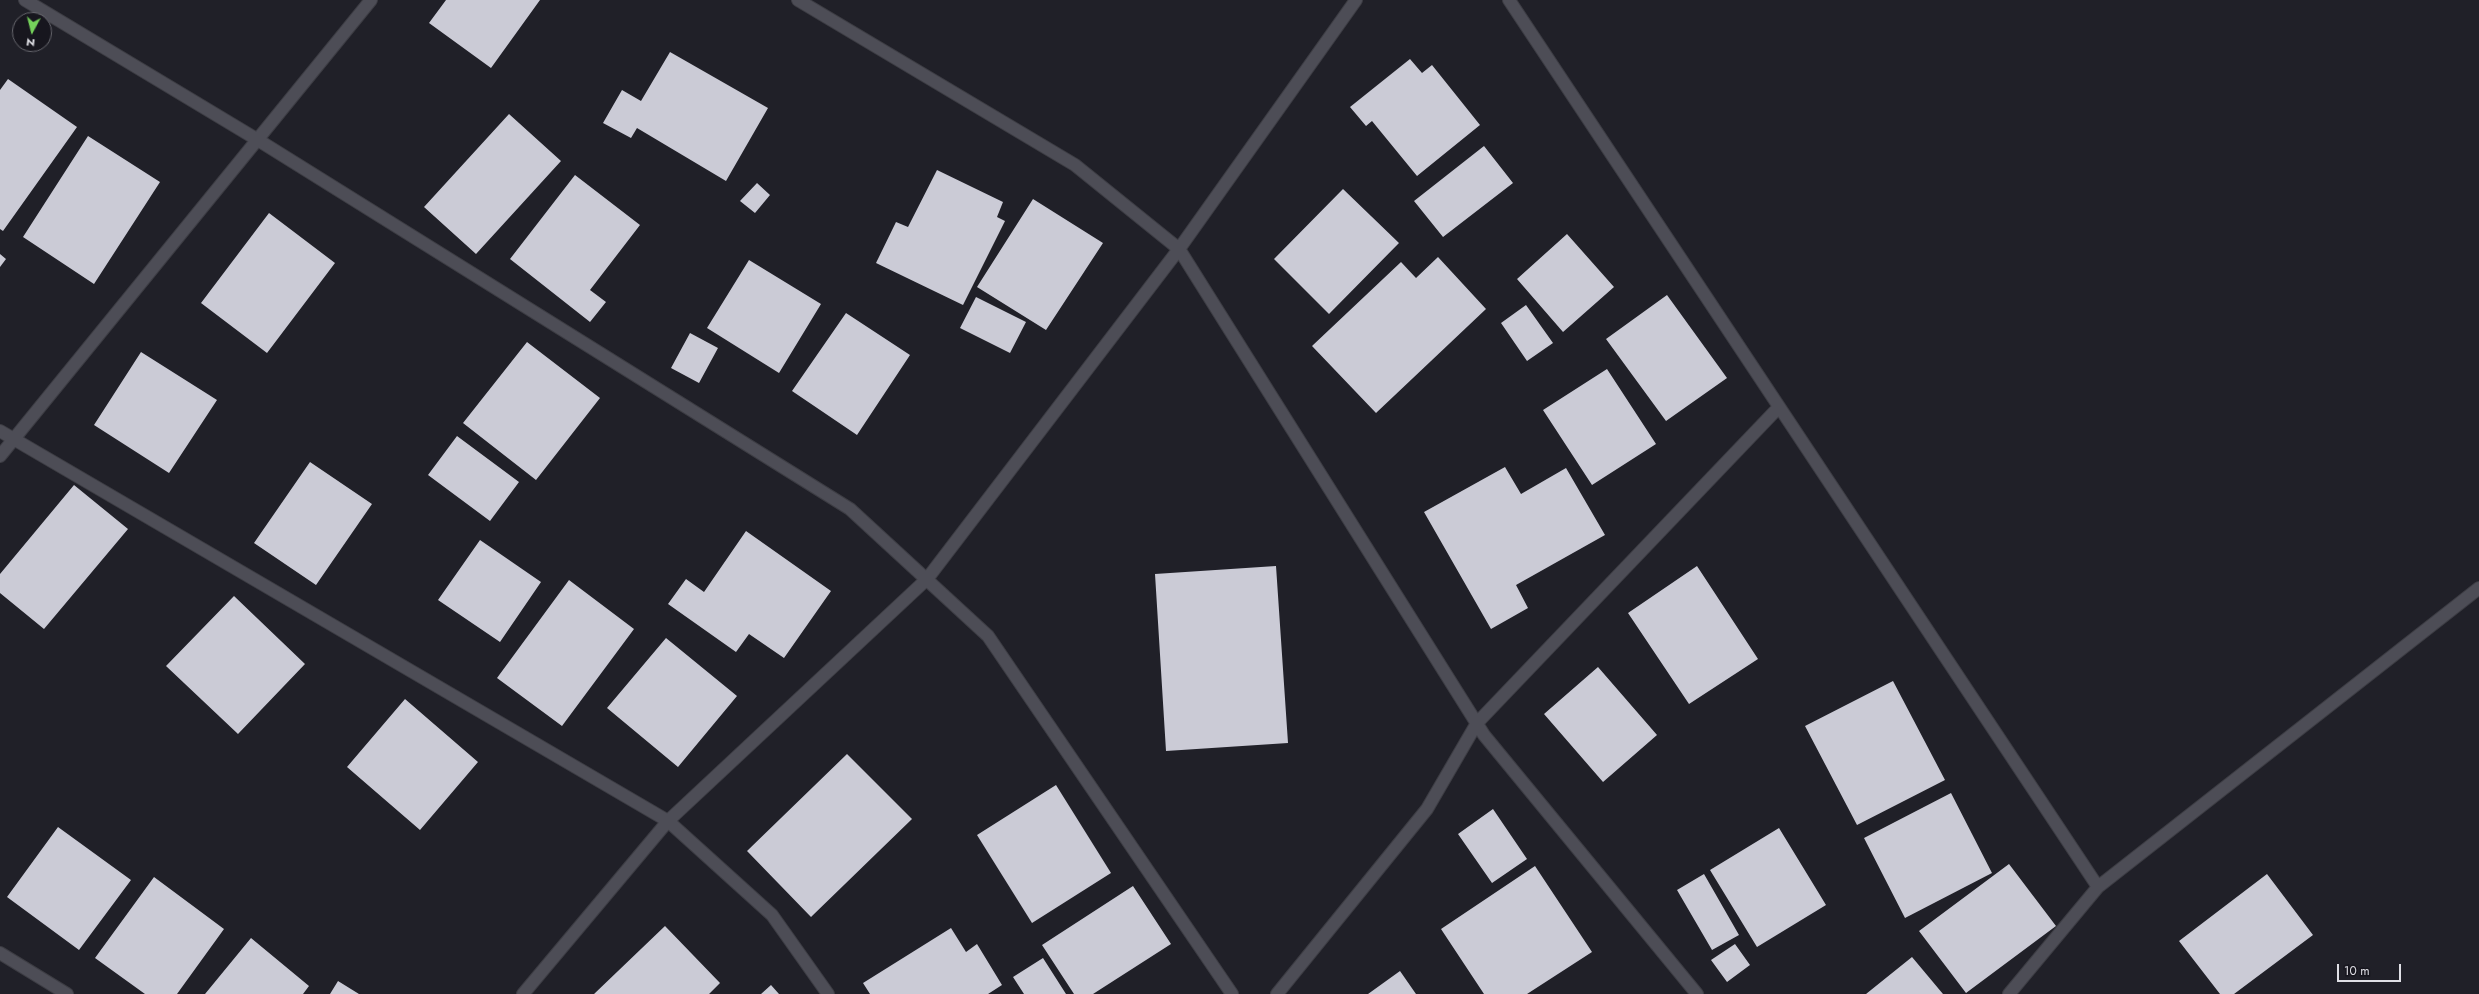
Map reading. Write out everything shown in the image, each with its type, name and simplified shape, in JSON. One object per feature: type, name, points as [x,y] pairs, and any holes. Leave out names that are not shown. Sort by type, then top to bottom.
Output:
[{"type":"street","points":[[25,0],[258,140],[850,509],[988,636],[1232,994]]},
{"type":"street","points":[[0,456],[371,0]]},
{"type":"street","points":[[798,0],[1075,164],[1179,249],[1484,735],[1697,994]]},
{"type":"street","points":[[523,994],[668,821],[927,579],[1179,249],[1356,0]]},
{"type":"street","points":[[1509,0],[2098,887]]},
{"type":"street","points":[[1277,994],[1427,809],[1477,723],[1779,407]]},
{"type":"street","points":[[0,431],[668,821],[772,915],[828,994]]},
{"type":"street","points":[[2009,994],[2098,887],[2368,677],[2479,588]]},
{"type":"street","points":[[0,953],[67,994]]},
{"type":"building","points":[[446,0],[540,0],[491,68],[429,23]]},
{"type":"building","points":[[670,52],[768,108],[726,181],[637,128],[631,138],[603,123],[622,90],[641,101]]},
{"type":"building","points":[[1410,59],[1422,73],[1432,65],[1480,125],[1417,176],[1372,121],[1366,126],[1350,107]]},
{"type":"building","points":[[8,79],[77,127],[3,231],[0,229],[0,90]]},
{"type":"building","points":[[509,114],[561,161],[476,254],[424,207]]},
{"type":"building","points":[[88,136],[160,182],[94,284],[23,237]]},
{"type":"building","points":[[1484,146],[1513,183],[1443,237],[1414,201]]},
{"type":"building","points":[[937,170],[1003,202],[997,217],[1005,221],[963,305],[876,263],[896,222],[908,227]]},
{"type":"building","points":[[575,175],[640,225],[590,290],[606,302],[590,322],[510,259]]},
{"type":"building","points":[[757,183],[770,195],[755,213],[740,201]]},
{"type":"building","points":[[1343,189],[1399,243],[1329,314],[1274,259]]},
{"type":"building","points":[[1033,199],[1103,243],[1046,330],[977,287]]},
{"type":"building","points":[[269,213],[335,263],[267,353],[201,303]]},
{"type":"building","points":[[1567,234],[1614,287],[1563,332],[1517,279]]},
{"type":"building","points":[[0,254],[6,259],[0,267]]},
{"type":"building","points":[[1438,257],[1486,309],[1376,413],[1312,346],[1401,262],[1416,278]]},
{"type":"building","points":[[749,260],[821,304],[779,373],[707,328]]},
{"type":"building","points":[[1667,295],[1727,378],[1666,421],[1606,339]]},
{"type":"building","points":[[976,297],[1026,322],[1010,353],[960,328]]},
{"type":"building","points":[[1526,305],[1553,343],[1527,361],[1501,323]]},
{"type":"building","points":[[846,313],[910,355],[857,435],[792,391]]},
{"type":"building","points":[[690,333],[718,348],[699,383],[671,368]]},
{"type":"building","points":[[527,342],[600,398],[536,480],[463,423]]},
{"type":"building","points":[[141,352],[217,400],[169,473],[94,425]]},
{"type":"building","points":[[1607,369],[1656,444],[1592,485],[1543,410]]},
{"type":"building","points":[[457,436],[519,482],[490,521],[428,475]]},
{"type":"building","points":[[310,462],[372,504],[316,585],[254,543]]},
{"type":"building","points":[[1505,467],[1521,494],[1566,468],[1605,535],[1516,585],[1528,608],[1491,629],[1424,512]]},
{"type":"building","points":[[74,485],[128,529],[44,629],[0,593],[0,574]]},
{"type":"building","points":[[746,531],[831,591],[784,658],[749,634],[736,652],[668,604],[686,579],[704,592]]},
{"type":"building","points":[[480,540],[541,582],[500,642],[438,600]]},
{"type":"building","points":[[1276,566],[1288,743],[1166,751],[1155,574]]},
{"type":"building","points":[[1697,566],[1758,659],[1689,704],[1628,613]]},
{"type":"building","points":[[569,580],[634,629],[562,726],[497,678]]},
{"type":"building","points":[[234,596],[305,664],[238,734],[166,666]]},
{"type":"building","points":[[666,638],[737,696],[678,767],[607,708]]},
{"type":"building","points":[[1598,667],[1657,735],[1603,782],[1544,714]]},
{"type":"building","points":[[1893,681],[1945,780],[1857,825],[1805,726]]},
{"type":"building","points":[[405,699],[478,762],[420,830],[347,767]]},
{"type":"building","points":[[847,754],[912,819],[811,917],[747,851]]},
{"type":"building","points":[[1056,785],[1111,873],[1032,923],[977,835]]},
{"type":"building","points":[[1951,793],[1992,873],[1905,918],[1864,838]]},
{"type":"building","points":[[1493,809],[1527,859],[1492,883],[1458,834]]},
{"type":"building","points":[[58,827],[131,880],[79,950],[7,897]]},
{"type":"building","points":[[1779,828],[1826,905],[1757,947],[1710,870]]},
{"type":"building","points":[[2009,864],[2056,926],[1966,993],[1919,931]]},
{"type":"building","points":[[1535,866],[1592,952],[1527,994],[1484,994],[1441,929]]},
{"type":"building","points":[[1704,874],[1739,935],[1712,950],[1677,890]]},
{"type":"building","points":[[2267,874],[2313,935],[2234,994],[2220,994],[2179,941]]},
{"type":"building","points":[[154,877],[224,929],[177,994],[145,994],[95,958]]},
{"type":"building","points":[[1133,886],[1171,944],[1093,994],[1074,994],[1042,945]]},
{"type":"building","points":[[665,926],[720,983],[709,994],[594,994]]},
{"type":"building","points":[[951,928],[966,952],[977,944],[1002,985],[988,994],[870,994],[863,983]]},
{"type":"building","points":[[251,938],[309,986],[303,994],[205,994]]},
{"type":"building","points":[[1735,944],[1750,965],[1727,982],[1711,960]]},
{"type":"building","points":[[1912,957],[1943,994],[1866,994]]},
{"type":"building","points":[[1043,958],[1066,994],[1024,994],[1013,977]]},
{"type":"building","points":[[1400,971],[1416,994],[1368,994]]},
{"type":"building","points":[[338,981],[359,994],[330,994]]},
{"type":"building","points":[[771,985],[779,994],[761,994]]}]
